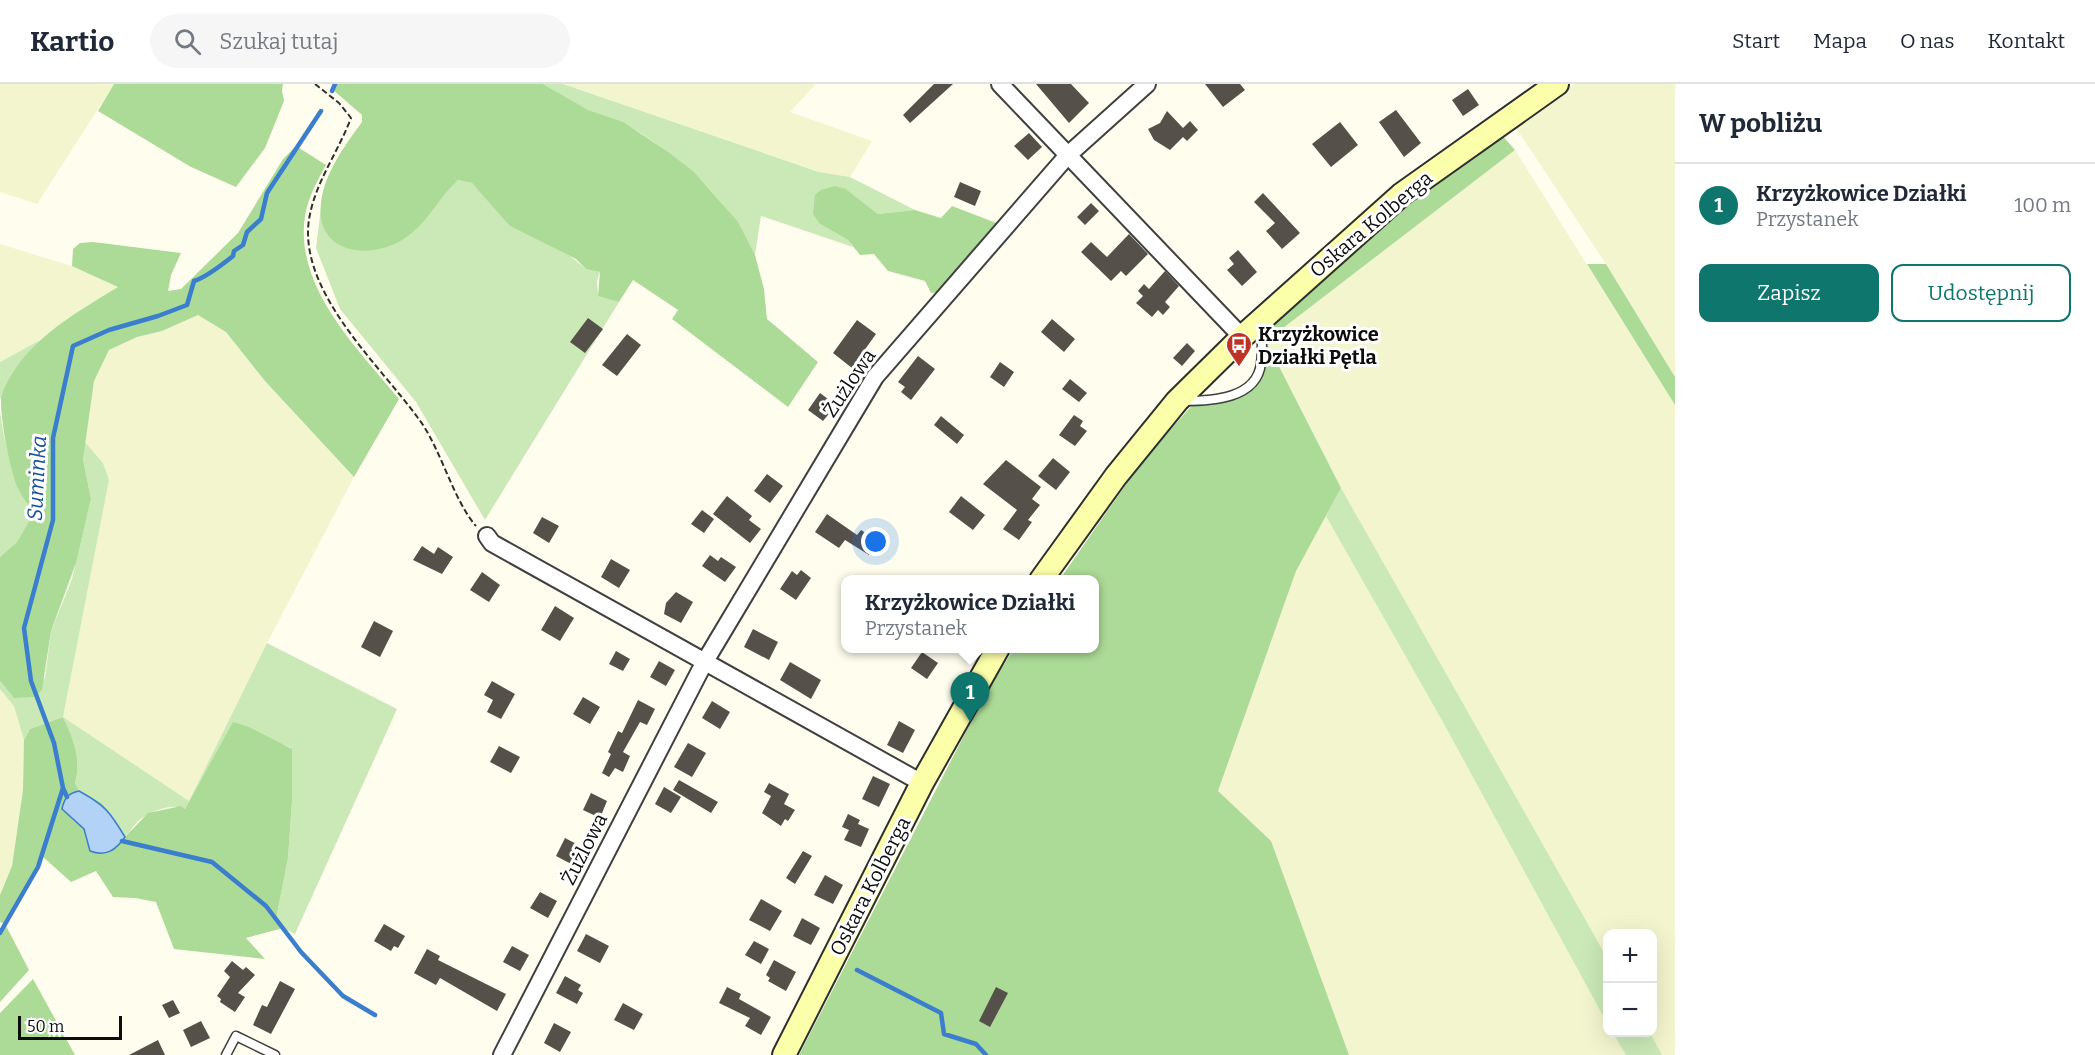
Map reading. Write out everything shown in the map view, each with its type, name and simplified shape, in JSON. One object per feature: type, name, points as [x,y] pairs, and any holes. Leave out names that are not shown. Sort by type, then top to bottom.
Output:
[{"type":"main road","name":"Oskara Kolberga","points":[[1044,575],[1116,476],[1177,401],[1242,337],[1402,194],[1557,84]]},
{"type":"main road","name":"Oskara Kolberga","points":[[784,1055],[922,783],[995,653]]},
{"type":"street","points":[[1000,84],[1242,337]]},
{"type":"street","name":"Żużlowa","points":[[502,1055],[704,663],[875,377],[1068,155],[1147,84]]},
{"type":"street","points":[[487,536],[492,543],[922,783]]},
{"type":"lane","points":[[1177,401],[1221,398],[1244,391],[1258,377],[1261,364],[1262,319]]},
{"type":"lane","points":[[226,1055],[236,1036],[275,1055]]},
{"type":"path","points":[[315,84],[332,97],[351,118],[309,216],[309,254],[320,283],[358,341],[420,419],[472,521],[487,536]]},
{"type":"green space","points":[[0,84],[114,84],[37,204],[0,192]]},
{"type":"green space","points":[[114,84],[283,84],[284,101],[265,148],[236,187],[191,167],[98,111]]},
{"type":"green space","points":[[335,84],[543,84],[588,110],[623,122],[694,172],[738,222],[755,255],[764,289],[767,319],[818,362],[788,407],[672,319],[678,310],[633,280],[619,302],[598,296],[600,272],[586,269],[576,259],[510,226],[472,183],[458,180],[411,234],[389,246],[360,251],[335,242],[326,233],[321,220],[323,192],[336,160],[362,122],[362,115],[332,89]]},
{"type":"green space","points":[[543,84],[563,84],[819,172],[850,177],[915,210],[878,214],[846,189],[820,224],[848,240],[853,247],[761,216],[755,255],[716,196],[683,164],[625,124],[586,109]]},
{"type":"green space","points":[[563,84],[816,84],[790,112],[872,141],[850,177],[820,172]]},
{"type":"green space","points":[[1574,84],[1675,84],[1675,377],[1606,264],[1516,128]]},
{"type":"green space","points":[[1500,133],[1515,150],[1266,341],[1341,488],[1296,571],[1218,791],[1271,841],[1349,1055],[799,1055],[988,689],[1011,653],[1099,653],[1099,575],[1063,575],[1143,460],[1196,401],[1245,391],[1258,377],[1262,329],[1404,203]]},
{"type":"green space","points":[[296,146],[326,165],[306,209],[304,242],[309,268],[332,315],[348,338],[399,399],[354,477],[265,381],[226,332],[198,315],[162,331],[137,337],[109,350],[94,381],[83,459],[91,499],[76,563],[51,631],[42,690],[34,697],[14,698],[0,681],[0,557],[17,542],[34,513],[20,493],[14,477],[8,454],[1,397],[9,378],[34,346],[66,320],[118,287],[72,266],[73,249],[80,243],[93,242],[181,253],[171,275],[168,291],[181,289],[238,233],[283,159]]},
{"type":"green space","points":[[1515,150],[1675,405],[1675,1055],[1349,1055],[1319,977],[1218,791],[1296,571],[1341,488],[1266,341]]},
{"type":"green space","points":[[458,180],[472,183],[517,229],[570,256],[586,269],[600,272],[597,281],[598,295],[619,302],[485,520],[416,402],[340,309],[316,248],[321,208],[323,221],[445,191]]},
{"type":"green space","points":[[835,186],[846,189],[878,214],[915,210],[941,218],[952,206],[999,224],[942,292],[931,293],[925,281],[888,271],[874,254],[860,255],[848,240],[820,224],[813,214],[815,195],[821,190]]},
{"type":"green space","points":[[0,244],[72,266],[119,286],[40,340],[0,362]]},
{"type":"green space","points":[[1587,264],[1606,264],[1675,377],[1675,405]]},
{"type":"green space","points":[[198,315],[226,332],[265,381],[354,477],[267,643],[189,801],[63,717],[109,480],[103,463],[84,441],[94,381],[109,350],[137,337],[162,331]]},
{"type":"green space","points":[[40,340],[13,372],[0,399],[0,362]]},
{"type":"green space","points":[[0,411],[11,464],[34,514],[17,542],[0,557]]},
{"type":"green space","points":[[84,441],[103,463],[109,480],[63,717],[30,729],[24,740],[14,706],[0,689],[0,681],[14,698],[45,678],[51,631],[72,579],[91,499],[83,459]]},
{"type":"green space","points":[[1341,488],[1603,951],[1603,1016],[1443,722],[1326,516]]},
{"type":"green space","points":[[267,643],[397,709],[295,934],[283,928],[276,919],[288,858],[292,801],[291,748],[233,723],[185,809],[167,807],[154,811],[138,821],[125,837],[102,803],[79,791],[75,783],[77,757],[63,717],[189,801]]},
{"type":"green space","points":[[0,681],[14,698],[24,740],[23,790],[12,866],[0,895]]},
{"type":"green space","points":[[63,717],[77,757],[75,783],[79,791],[102,803],[125,837],[148,813],[181,806],[185,809],[233,722],[249,727],[292,749],[292,801],[288,858],[276,919],[283,928],[246,938],[265,959],[174,949],[156,902],[113,897],[96,871],[71,882],[42,856],[5,924],[29,970],[0,1002],[0,931],[4,924],[0,922],[0,895],[12,866],[23,790],[24,740],[30,729]]},
{"type":"green space","points":[[33,979],[75,1055],[0,1055],[0,1013]]},
{"type":"green space","points":[[1615,1037],[1652,1037],[1662,1055],[1626,1055]]},
{"type":"water","points":[[79,791],[106,810],[125,837],[118,846],[106,853],[90,851],[84,829],[62,809],[67,797]]},
{"type":"building","points":[[934,84],[953,84],[910,123],[903,115]]},
{"type":"building","points":[[1036,84],[1071,84],[1089,103],[1069,123]]},
{"type":"building","points":[[1205,84],[1240,84],[1245,90],[1223,107]]},
{"type":"building","points":[[1468,89],[1479,105],[1463,116],[1452,100]]},
{"type":"building","points":[[1396,110],[1421,143],[1404,157],[1379,122]]},
{"type":"building","points":[[1167,111],[1183,128],[1190,121],[1198,130],[1187,141],[1183,137],[1170,150],[1154,140],[1148,129],[1160,123]]},
{"type":"building","points":[[1340,122],[1358,145],[1331,167],[1312,144]]},
{"type":"building","points":[[1029,133],[1042,147],[1028,160],[1014,146]]},
{"type":"building","points":[[960,182],[981,191],[975,206],[954,197]]},
{"type":"building","points":[[1263,193],[1300,233],[1282,249],[1266,231],[1275,223],[1254,202]]},
{"type":"building","points":[[1091,203],[1099,211],[1085,225],[1077,217]]},
{"type":"building","points":[[1129,234],[1148,254],[1126,276],[1121,271],[1111,281],[1081,252],[1091,242],[1107,257]]},
{"type":"building","points":[[1238,250],[1257,272],[1242,286],[1227,270],[1234,264],[1229,258]]},
{"type":"building","points":[[1165,271],[1179,286],[1165,302],[1170,307],[1163,315],[1158,310],[1152,317],[1136,303],[1143,296],[1138,291],[1144,284],[1149,289]]},
{"type":"building","points":[[588,318],[603,329],[585,353],[570,342]]},
{"type":"building","points":[[1052,319],[1075,339],[1064,352],[1041,332]]},
{"type":"building","points":[[857,320],[876,334],[861,355],[867,359],[857,372],[833,353]]},
{"type":"building","points":[[627,334],[641,345],[617,376],[602,365]]},
{"type":"building","points":[[1187,343],[1195,351],[1182,366],[1173,358]]},
{"type":"building","points":[[918,356],[935,369],[911,400],[901,392],[905,387],[898,382]]},
{"type":"building","points":[[1000,362],[1014,372],[1004,387],[990,377]]},
{"type":"building","points":[[1070,379],[1087,393],[1079,402],[1062,389]]},
{"type":"building","points":[[820,393],[836,405],[823,421],[808,410]]},
{"type":"building","points":[[1074,415],[1083,421],[1080,426],[1087,431],[1075,446],[1059,435]]},
{"type":"building","points":[[941,416],[964,435],[957,444],[934,425]]},
{"type":"building","points":[[1053,458],[1070,472],[1056,490],[1038,476]]},
{"type":"building","points":[[1006,460],[1041,487],[1032,499],[1040,505],[1028,520],[1032,522],[1019,540],[1003,529],[1017,510],[983,484]]},
{"type":"building","points":[[767,474],[783,486],[770,503],[754,491]]},
{"type":"building","points":[[727,496],[752,516],[749,520],[761,529],[750,543],[713,514]]},
{"type":"building","points":[[961,496],[985,515],[973,530],[949,512]]},
{"type":"building","points":[[702,510],[714,519],[704,533],[691,524]]},
{"type":"building","points":[[827,514],[857,535],[861,530],[878,541],[869,555],[845,540],[839,548],[815,532]]},
{"type":"building","points":[[542,517],[559,526],[549,543],[533,533]]},
{"type":"building","points":[[422,546],[434,554],[438,547],[453,557],[442,574],[413,560]]},
{"type":"building","points":[[710,555],[718,561],[721,557],[736,567],[725,582],[702,566]]},
{"type":"building","points":[[611,559],[630,570],[619,588],[601,577]]},
{"type":"building","points":[[801,570],[811,578],[796,600],[780,589],[792,571],[797,575]]},
{"type":"building","points":[[482,572],[500,585],[489,602],[470,590]]},
{"type":"building","points":[[676,592],[693,602],[681,623],[664,614],[666,603]]},
{"type":"building","points":[[555,606],[574,618],[560,641],[541,630]]},
{"type":"building","points":[[374,621],[393,631],[380,657],[361,647]]},
{"type":"building","points":[[753,629],[778,642],[769,660],[744,647]]},
{"type":"building","points":[[616,651],[630,659],[623,671],[609,664]]},
{"type":"building","points":[[921,653],[938,663],[927,679],[911,668]]},
{"type":"building","points":[[659,661],[675,670],[666,686],[650,677]]},
{"type":"building","points":[[790,662],[821,680],[811,699],[780,680]]},
{"type":"building","points":[[492,681],[515,694],[501,719],[487,712],[493,700],[484,695]]},
{"type":"building","points":[[583,697],[600,707],[590,724],[573,714]]},
{"type":"building","points":[[638,700],[655,709],[647,725],[640,722],[623,752],[630,756],[623,772],[615,768],[609,777],[602,773],[611,754],[608,752],[618,731],[622,733]]},
{"type":"building","points":[[712,701],[730,712],[720,729],[702,718]]},
{"type":"building","points":[[899,721],[915,730],[903,753],[887,745]]},
{"type":"building","points":[[688,743],[706,753],[692,777],[674,767]]},
{"type":"building","points":[[499,746],[520,757],[511,773],[490,762]]},
{"type":"building","points":[[873,776],[890,784],[879,807],[862,799]]},
{"type":"building","points":[[679,780],[718,802],[711,813],[673,790]]},
{"type":"building","points":[[769,783],[789,794],[784,804],[795,810],[788,821],[785,819],[781,826],[762,813],[771,796],[764,792]]},
{"type":"building","points":[[664,787],[681,797],[671,813],[655,804]]},
{"type":"building","points":[[591,793],[607,801],[600,818],[583,810]]},
{"type":"building","points":[[848,814],[860,820],[858,824],[869,829],[861,847],[844,840],[849,830],[842,827]]},
{"type":"building","points":[[565,838],[584,848],[575,866],[556,856]]},
{"type":"building","points":[[803,851],[812,856],[795,884],[786,878]]},
{"type":"building","points":[[825,875],[843,885],[833,904],[814,895]]},
{"type":"building","points":[[540,892],[557,901],[548,918],[530,908]]},
{"type":"building","points":[[761,899],[782,911],[770,931],[749,920]]},
{"type":"building","points":[[802,918],[820,928],[811,945],[793,936]]},
{"type":"building","points":[[384,924],[405,936],[398,948],[394,946],[391,951],[374,941]]},
{"type":"building","points":[[586,934],[609,946],[600,963],[577,951]]},
{"type":"building","points":[[754,941],[769,949],[761,964],[745,955]]},
{"type":"building","points":[[512,946],[529,955],[520,971],[503,962]]},
{"type":"building","points":[[427,949],[440,956],[438,960],[506,994],[497,1011],[440,978],[436,985],[414,973]]},
{"type":"building","points":[[774,960],[796,972],[786,991],[768,981],[770,978],[766,975]]},
{"type":"building","points":[[232,961],[243,970],[246,967],[255,975],[238,993],[245,997],[235,1012],[220,1002],[221,999],[217,996],[230,977],[224,971]]},
{"type":"building","points":[[565,976],[581,985],[578,990],[583,993],[577,1004],[556,993]]},
{"type":"building","points":[[280,981],[295,989],[271,1034],[253,1025],[262,1005],[267,1007]]},
{"type":"building","points":[[727,987],[741,994],[739,999],[771,1017],[761,1035],[745,1026],[750,1018],[719,1003]]},
{"type":"building","points":[[996,987],[1008,993],[990,1027],[979,1021]]},
{"type":"building","points":[[173,1000],[180,1013],[169,1018],[162,1005]]},
{"type":"building","points":[[623,1003],[643,1014],[634,1030],[614,1020]]},
{"type":"building","points":[[201,1021],[210,1038],[191,1047],[183,1030]]},
{"type":"building","points":[[554,1023],[571,1032],[560,1052],[544,1043]]},
{"type":"building","points":[[158,1040],[165,1055],[129,1055]]},
{"type":"waterway","points":[[332,91],[335,84]]},
{"type":"waterway","name":"Suminka","points":[[67,797],[54,743],[31,681],[24,628],[53,520],[53,438],[73,346],[109,330],[187,305],[194,281],[233,256],[234,251],[243,245],[247,232],[261,219],[267,193],[321,111]]},
{"type":"waterway","name":"Suminka","points":[[0,933],[38,867],[63,788]]},
{"type":"waterway","points":[[122,841],[212,862],[266,906],[301,952],[343,996],[375,1015]]},
{"type":"waterway","points":[[857,970],[941,1013],[944,1034],[976,1044],[986,1055]]},
{"type":"place","name":"Krzyżkowice Działki Pętla","points":[[1239,368]]},
{"type":"place","name":"Krzyżkowice Działki","points":[[970,722]]}]
